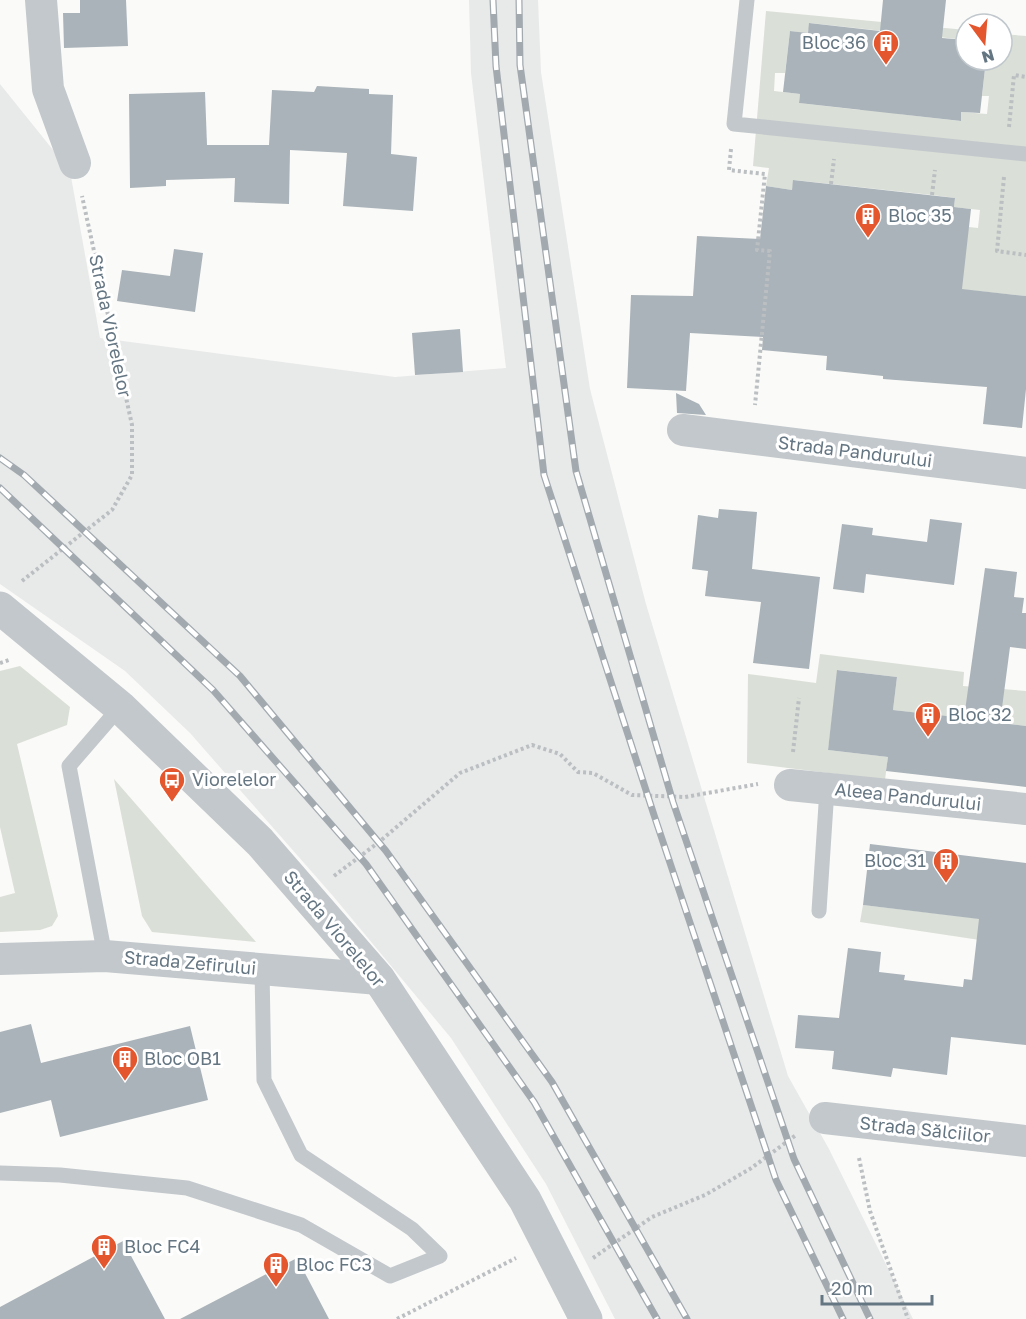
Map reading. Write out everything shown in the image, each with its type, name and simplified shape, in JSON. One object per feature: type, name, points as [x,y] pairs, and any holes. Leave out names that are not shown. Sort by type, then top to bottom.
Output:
[{"type":"street","points":[[41,0],[48,89],[75,163]]},
{"type":"street","name":"Strada Pandurului","points":[[683,430],[1026,473]]},
{"type":"street","name":"Strada Viorelelor","points":[[10,596],[260,843],[379,979],[525,1200],[586,1319]]},
{"type":"street","name":"Aleea Pandurului","points":[[790,785],[1026,809]]},
{"type":"street","name":"Strada Zefirului","points":[[0,959],[105,956],[379,979]]},
{"type":"street","name":"Strada Sălciilor","points":[[838,1120],[1026,1141]]},
{"type":"lane","points":[[747,0],[734,124],[1026,154]]},
{"type":"lane","points":[[105,956],[69,766],[120,707]]},
{"type":"lane","points":[[819,911],[827,789]]},
{"type":"lane","points":[[0,1173],[60,1174],[187,1188],[300,1225],[390,1276],[440,1257],[412,1229],[301,1155],[264,1080],[262,970]]},
{"type":"path","points":[[734,124],[729,170],[765,174],[757,250],[770,252],[752,439]]},
{"type":"path","name":"Strada Viorelelor","points":[[10,596],[112,510],[132,475],[132,425],[75,163]]},
{"type":"path","points":[[307,897],[379,842],[460,773],[532,745],[560,754],[578,772],[592,773],[632,795],[685,797],[749,784],[790,785],[799,698]]},
{"type":"path","points":[[564,1277],[652,1217],[705,1194],[750,1169],[802,1130],[838,1120],[908,1319]]},
{"type":"path","points":[[397,1319],[546,1242]]},
{"type":"shaded area","points":[[469,0],[538,0],[541,72],[590,389],[646,604],[788,1076],[829,1149],[913,1319],[615,1319],[546,1184],[451,1038],[333,896],[190,733],[125,671],[0,584],[0,84],[70,171],[100,338],[395,377],[506,368],[471,73]]},
{"type":"shaded area","points":[[766,11],[954,29],[954,39],[810,23],[808,33],[790,31],[785,73],[775,73],[774,91],[800,94],[799,103],[860,110],[862,101],[899,114],[960,121],[961,112],[987,114],[989,96],[982,96],[985,72],[1014,72],[1014,35],[1026,36],[1026,296],[843,277],[969,227],[978,228],[980,210],[954,207],[955,198],[932,195],[794,180],[792,190],[766,186],[769,168],[753,166]]},
{"type":"shaded area","points":[[820,654],[964,672],[963,686],[1026,691],[1026,726],[893,710],[897,677],[838,670],[828,750],[888,757],[885,780],[747,763],[748,674],[816,683]]},
{"type":"shaded area","points":[[20,666],[70,707],[67,725],[17,744],[58,916],[52,926],[40,930],[0,932],[0,897],[15,893],[0,827],[0,671]]},
{"type":"shaded area","points":[[114,779],[256,942],[152,932],[142,916]]},
{"type":"shaded area","points":[[863,905],[1026,924],[1026,947],[860,922]]},
{"type":"building","points":[[80,0],[126,0],[128,46],[64,48],[63,13],[80,13]]},
{"type":"building","name":"Bloc 36","points":[[883,0],[946,0],[942,38],[954,39],[954,72],[985,72],[980,113],[961,112],[961,121],[799,103],[800,94],[783,92],[790,31],[808,33],[809,23],[880,31]]},
{"type":"building","points":[[317,86],[369,89],[369,94],[393,95],[391,154],[417,157],[413,211],[343,206],[347,153],[290,150],[289,204],[234,202],[235,178],[166,180],[166,186],[130,188],[129,94],[205,92],[207,145],[269,145],[272,90],[314,92]]},
{"type":"building","points":[[793,180],[955,198],[954,207],[971,209],[962,289],[1026,296],[1026,389],[1022,428],[983,424],[987,387],[883,379],[883,376],[826,370],[827,356],[762,350],[763,337],[690,333],[686,391],[627,388],[631,295],[693,296],[697,236],[760,239],[766,186],[792,190]]},
{"type":"building","points":[[174,249],[203,253],[195,312],[117,301],[122,270],[170,276]]},
{"type":"building","points":[[460,329],[463,372],[415,375],[412,333]]},
{"type":"building","points":[[676,393],[699,404],[706,415],[677,413]]},
{"type":"building","points":[[719,509],[757,512],[752,569],[820,577],[809,669],[753,663],[761,602],[705,596],[708,571],[692,569],[698,515],[718,518]]},
{"type":"building","points":[[930,519],[962,523],[954,585],[866,574],[864,593],[833,589],[842,524],[873,528],[872,535],[927,542]]},
{"type":"building","name":"Bloc 32","points":[[985,568],[1017,572],[1014,597],[1024,598],[1022,613],[1026,613],[1026,649],[1010,647],[1000,723],[1026,726],[1026,787],[886,771],[888,757],[828,750],[837,670],[897,677],[893,710],[964,718]]},
{"type":"building","points":[[870,844],[1026,863],[1026,1045],[951,1037],[947,1075],[893,1068],[891,1077],[832,1069],[834,1051],[795,1048],[798,1015],[839,1018],[848,948],[881,952],[879,972],[905,975],[904,980],[963,987],[964,979],[972,980],[979,919],[863,905]]},
{"type":"building","name":"Bloc OB1","points":[[31,1024],[41,1063],[190,1026],[208,1100],[60,1137],[51,1100],[0,1113],[0,1032]]},
{"type":"building","name":"Bloc FC4","points":[[123,1241],[165,1319],[0,1319],[0,1307]]},
{"type":"building","name":"Bloc FC3","points":[[297,1258],[329,1319],[180,1319]]},
{"type":"railway","points":[[493,0],[496,66],[544,475],[776,1180],[843,1319]]},
{"type":"railway","points":[[519,0],[520,65],[576,471],[673,802],[794,1159],[870,1319]]},
{"type":"railway","points":[[0,458],[24,475],[240,676],[386,851],[552,1082],[687,1319]]},
{"type":"railway","points":[[0,488],[213,690],[366,864],[534,1102],[657,1319]]},
{"type":"place","name":"Bloc 36","points":[[886,66]]},
{"type":"place","name":"Bloc 35","points":[[868,239]]},
{"type":"place","name":"Bloc 32","points":[[928,738]]},
{"type":"place","name":"Viorelelor","points":[[172,803]]},
{"type":"place","name":"Bloc 31","points":[[946,884]]},
{"type":"place","name":"Bloc OB1","points":[[125,1082]]},
{"type":"place","name":"Bloc FC4","points":[[104,1270]]},
{"type":"place","name":"Bloc FC3","points":[[276,1288]]}]
